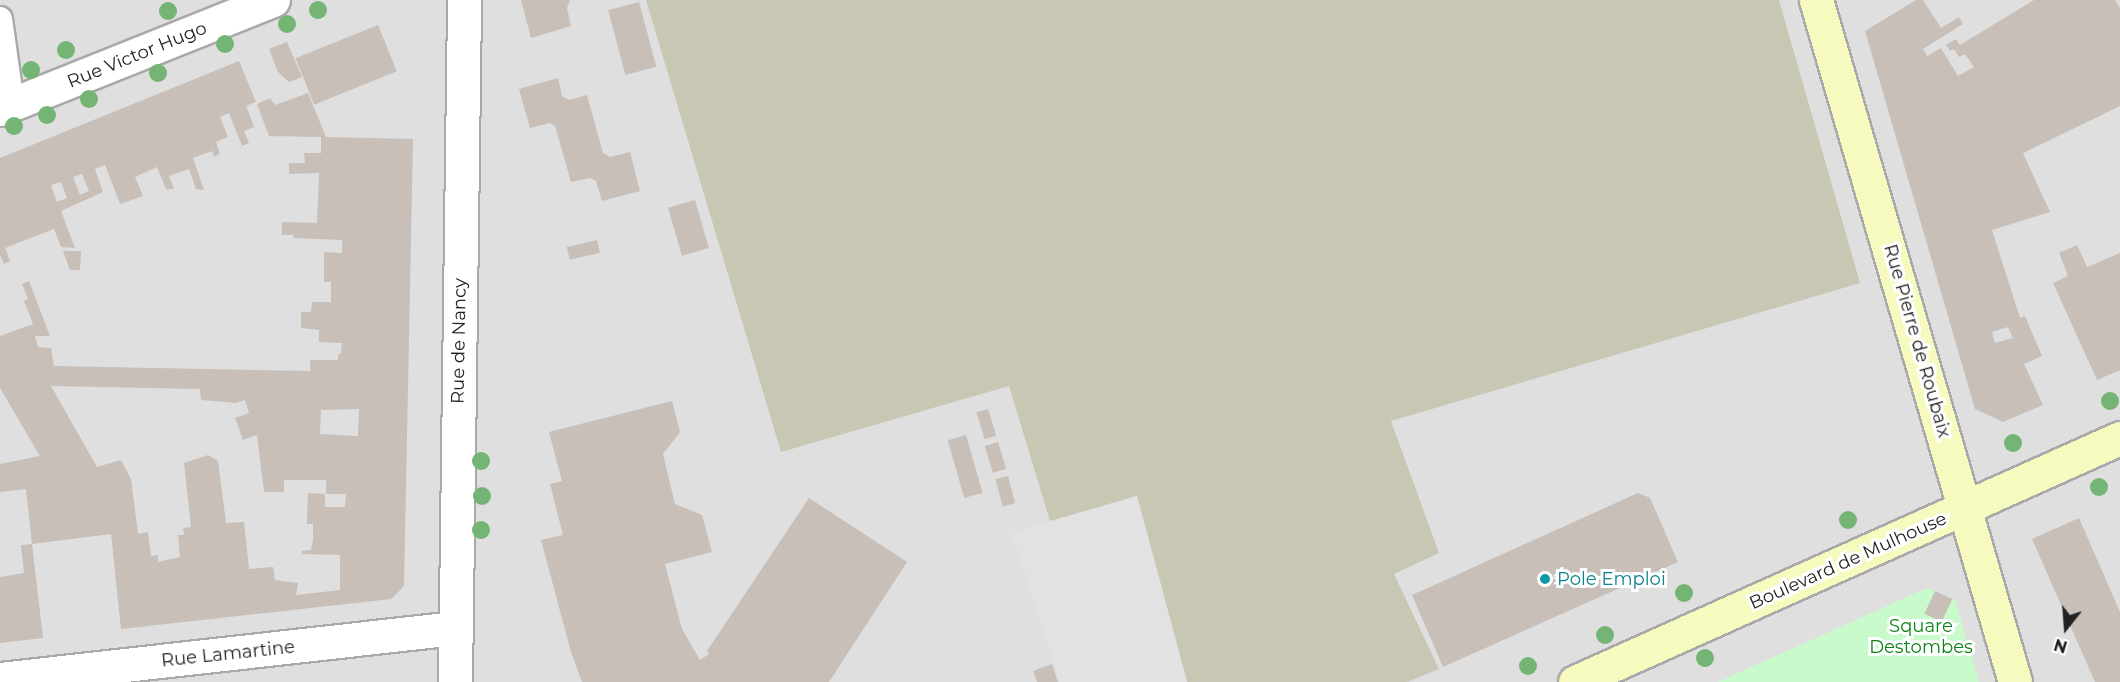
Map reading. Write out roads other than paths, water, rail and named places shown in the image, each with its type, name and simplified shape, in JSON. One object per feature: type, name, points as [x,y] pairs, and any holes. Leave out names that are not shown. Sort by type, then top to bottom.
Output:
[{"type":"street","name":"Rue Victor Hugo","points":[[6,107],[273,0]]},
{"type":"street","name":"Rue de Nancy","points":[[455,682],[464,0]]},
{"type":"street","name":"Rue Pierre de Roubaix","points":[[1816,0],[2015,682]]},
{"type":"street","name":"Boulevard de Mulhouse","points":[[1575,682],[2120,438]]},
{"type":"street","name":"Rue Lamartine","points":[[0,679],[456,628]]},
{"type":"lane","points":[[0,19],[6,107]]},
{"type":"place","name":"Pole Emploi","points":[[1545,579]]},
{"type":"park label","name":"Square Destombes","points":[[1921,637]]}]
